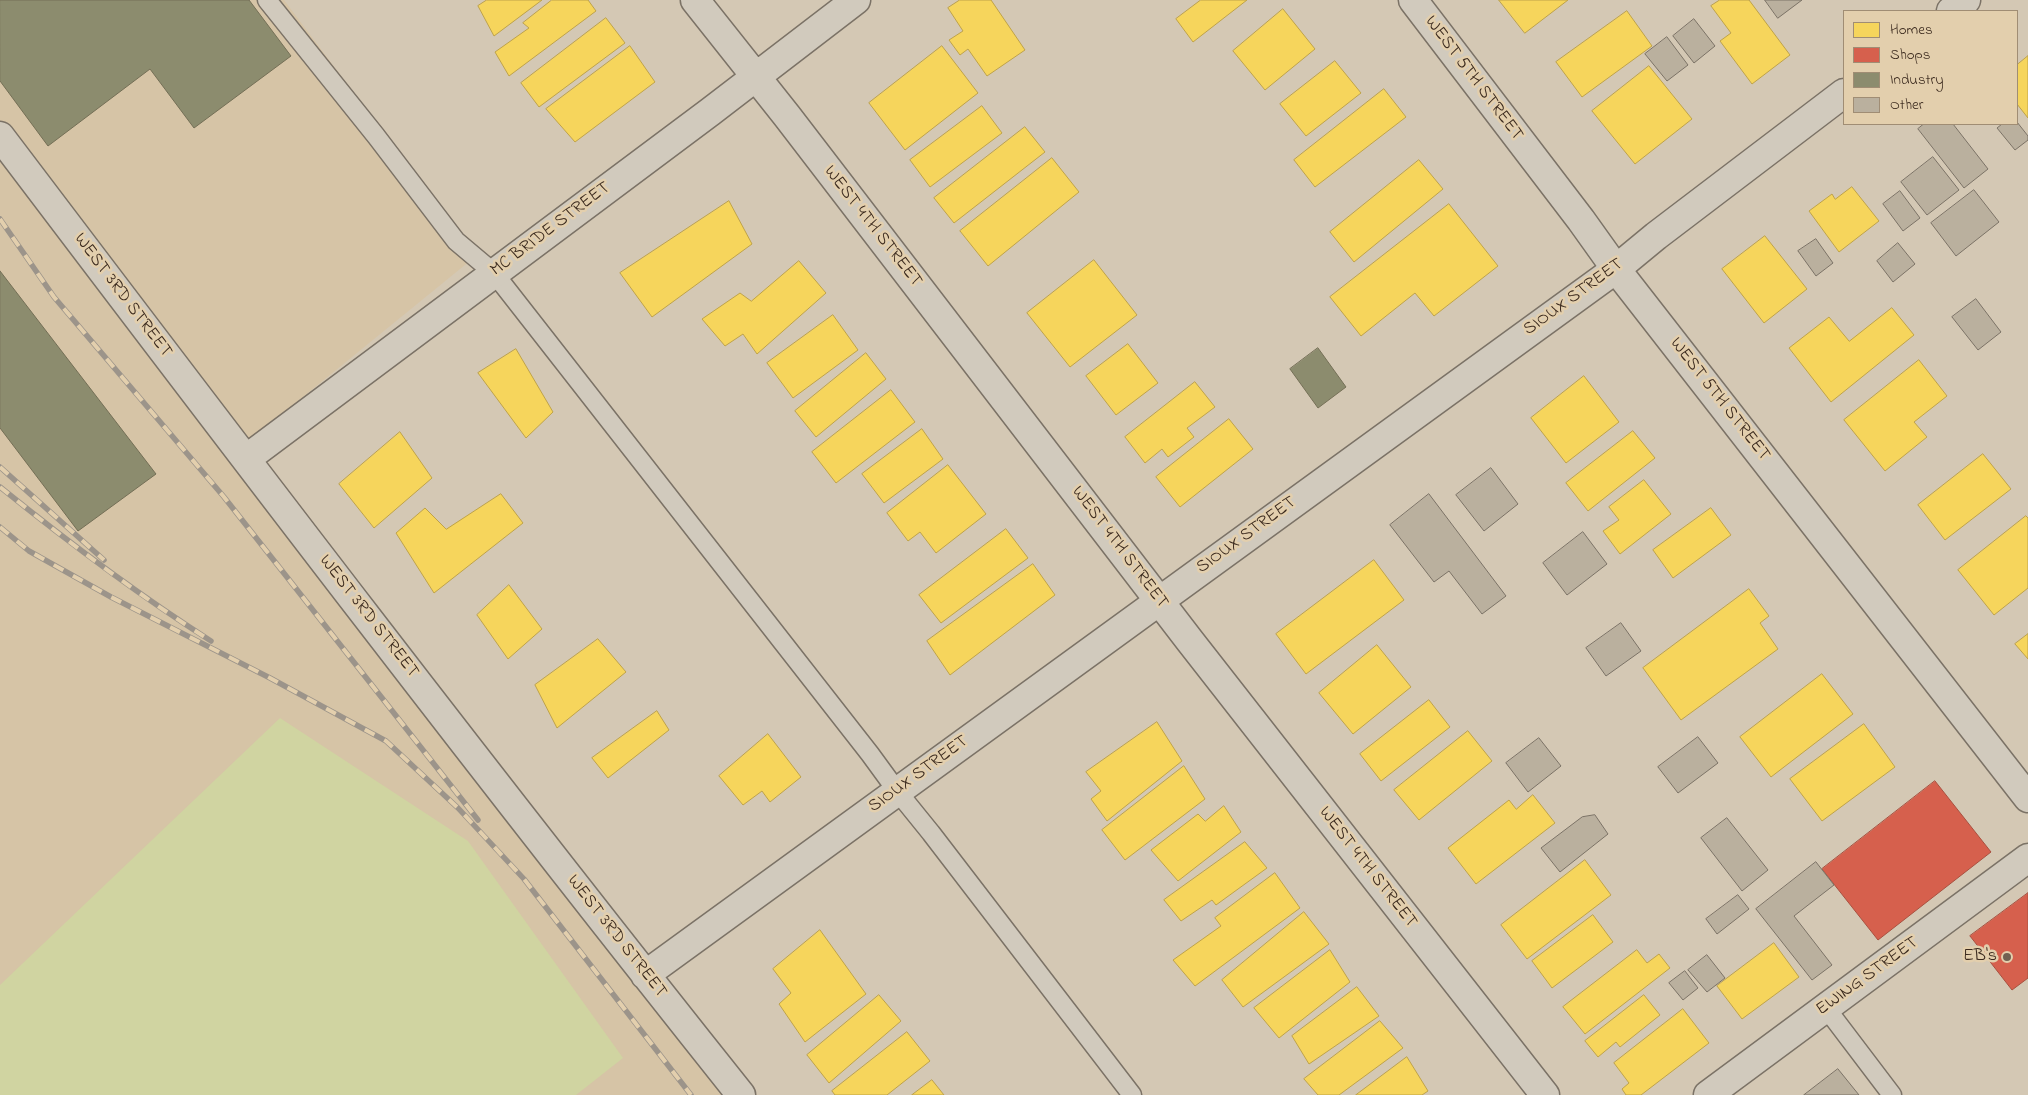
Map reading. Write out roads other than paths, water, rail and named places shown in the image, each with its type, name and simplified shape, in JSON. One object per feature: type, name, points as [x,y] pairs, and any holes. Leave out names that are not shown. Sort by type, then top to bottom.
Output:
[{"type":"street","name":"WEST 4TH STREET","points":[[694,0],[793,124],[1159,601],[1545,1095]]},
{"type":"street","name":"MC BRIDE STREET","points":[[246,459],[856,0]]},
{"type":"street","name":"WEST 5TH STREET","points":[[1413,0],[1581,220],[1616,269],[2028,798]]},
{"type":"street","points":[[1952,10],[1966,0]]},
{"type":"street","name":"SIOUX STREET","points":[[645,975],[1616,269],[1656,236],[1843,94]]},
{"type":"street","name":"WEST 3RD STREET","points":[[0,136],[246,459],[645,975],[741,1095]]},
{"type":"street","name":"EWING STREET","points":[[1708,1095],[2028,858]]},
{"type":"lane","points":[[267,0],[376,136],[456,241],[494,273],[864,746],[1132,1095]]},
{"type":"lane","points":[[1826,1008],[1892,1095]]},
{"type":"railway","points":[[0,219],[54,297],[224,497],[478,820]]},
{"type":"railway","points":[[0,467],[104,560]]},
{"type":"railway","points":[[0,487],[103,567],[211,641]]},
{"type":"railway","points":[[0,527],[29,551],[111,597],[270,678],[386,741],[458,808],[524,879],[691,1095]]},
{"type":"place","name":"EB's","points":[[2007,957]]}]
